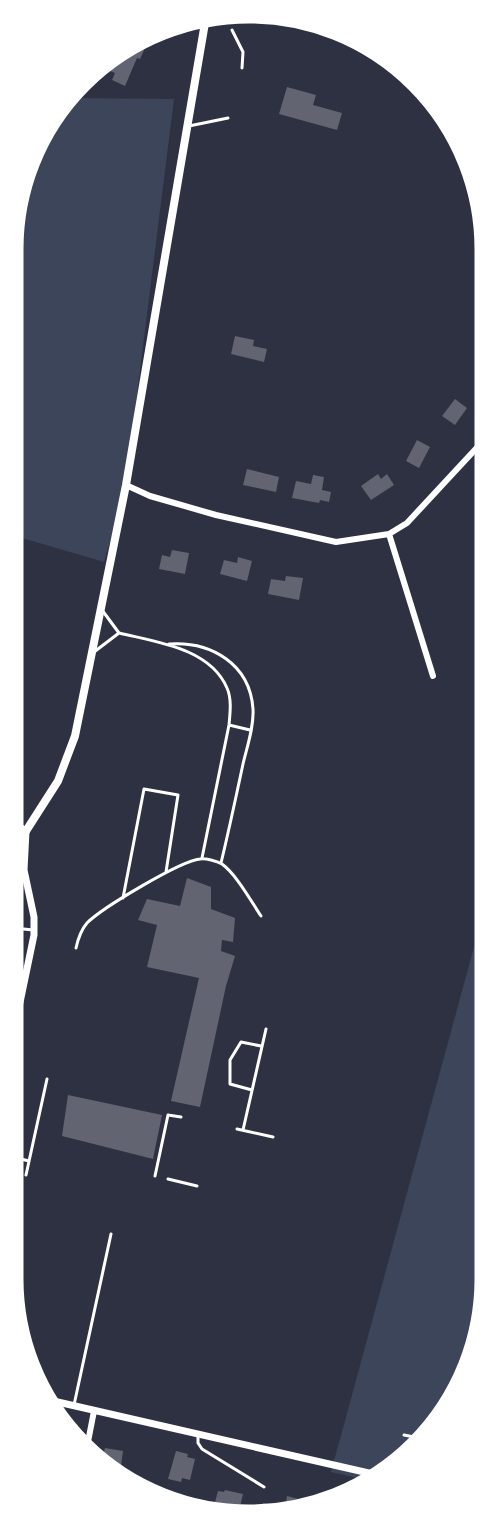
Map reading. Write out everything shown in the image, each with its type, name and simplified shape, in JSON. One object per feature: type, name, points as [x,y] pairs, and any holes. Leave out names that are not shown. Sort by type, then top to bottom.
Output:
[{"type":"main road","points":[[22,834],[58,781],[75,736],[126,485],[204,27]]},
{"type":"street","points":[[126,485],[150,496],[216,515],[336,542],[389,534],[407,522],[476,450]]},
{"type":"street","points":[[389,534],[433,676]]},
{"type":"street","points":[[22,828],[26,831],[24,870],[34,917],[34,930],[22,991]]},
{"type":"street","points":[[59,1403],[367,1473]]},
{"type":"street","points":[[89,1439],[94,1411]]},
{"type":"lane","points":[[232,30],[243,52],[242,68]]},
{"type":"lane","points":[[187,127],[228,118]]},
{"type":"lane","points":[[101,609],[119,633],[168,644],[205,661],[219,674],[228,690],[229,725],[202,858]]},
{"type":"lane","points":[[92,653],[119,633]]},
{"type":"lane","points":[[168,644],[187,643],[214,650],[235,665],[248,685],[253,710],[250,730],[221,863]]},
{"type":"lane","points":[[229,725],[250,730]]},
{"type":"lane","points":[[123,898],[144,789],[178,795],[166,872]]},
{"type":"lane","points":[[76,948],[78,938],[87,924],[123,898],[166,872],[202,858],[221,863],[261,916]]},
{"type":"lane","points":[[22,929],[34,930]]},
{"type":"lane","points":[[243,1130],[266,1029]]},
{"type":"lane","points":[[252,1090],[230,1084],[230,1060],[241,1042],[262,1046]]},
{"type":"lane","points":[[26,1175],[47,1079]]},
{"type":"lane","points":[[155,1176],[168,1115],[182,1117]]},
{"type":"lane","points":[[237,1129],[273,1137]]},
{"type":"lane","points":[[22,1159],[29,1161]]},
{"type":"lane","points":[[168,1179],[197,1186]]},
{"type":"lane","points":[[74,1406],[111,1234]]},
{"type":"lane","points":[[198,1434],[198,1443],[202,1449],[264,1487]]},
{"type":"lane","points":[[404,1435],[412,1437]]},
{"type":"shaded area","points":[[81,98],[174,99],[125,490],[104,562],[22,538],[22,250],[24,220],[30,191],[46,149],[69,111]]},
{"type":"shaded area","points":[[476,940],[476,1293],[469,1337],[446,1392],[430,1417],[410,1439],[388,1459],[357,1478],[331,1472]]},
{"type":"building","points":[[145,48],[140,59],[137,58],[125,86],[112,80],[115,73],[109,71]]},
{"type":"building","points":[[287,87],[316,95],[313,105],[342,113],[337,130],[279,114]]},
{"type":"building","points":[[235,336],[254,340],[253,346],[267,349],[264,362],[231,354]]},
{"type":"building","points":[[455,399],[467,408],[455,425],[442,416]]},
{"type":"building","points":[[417,440],[430,447],[419,468],[406,461]]},
{"type":"building","points":[[247,469],[279,477],[276,492],[243,485]]},
{"type":"building","points":[[378,474],[381,479],[387,474],[394,485],[371,500],[361,486]]},
{"type":"building","points":[[313,475],[324,477],[322,490],[331,492],[329,502],[320,500],[319,503],[292,498],[296,481],[311,484]]},
{"type":"building","points":[[172,550],[189,553],[185,574],[159,569],[162,555],[170,557]]},
{"type":"building","points":[[238,557],[252,561],[247,581],[220,574],[224,560],[237,563]]},
{"type":"building","points":[[286,576],[303,578],[299,600],[268,594],[271,579],[285,581]]},
{"type":"building","points":[[187,878],[211,887],[211,909],[235,918],[233,942],[222,940],[221,951],[235,956],[226,986],[200,1107],[171,1101],[199,978],[147,967],[157,925],[138,920],[147,899],[180,906]]},
{"type":"building","points":[[68,1095],[162,1115],[153,1159],[62,1136]]},
{"type":"building","points":[[105,1448],[123,1451],[121,1466],[111,1459],[104,1452]]},
{"type":"building","points":[[176,1451],[188,1454],[187,1457],[195,1459],[190,1480],[182,1478],[181,1482],[168,1479]]},
{"type":"building","points":[[225,1490],[243,1494],[240,1505],[215,1503],[218,1491],[224,1492]]},
{"type":"building","points":[[287,1496],[298,1499],[298,1500],[286,1503]]}]
